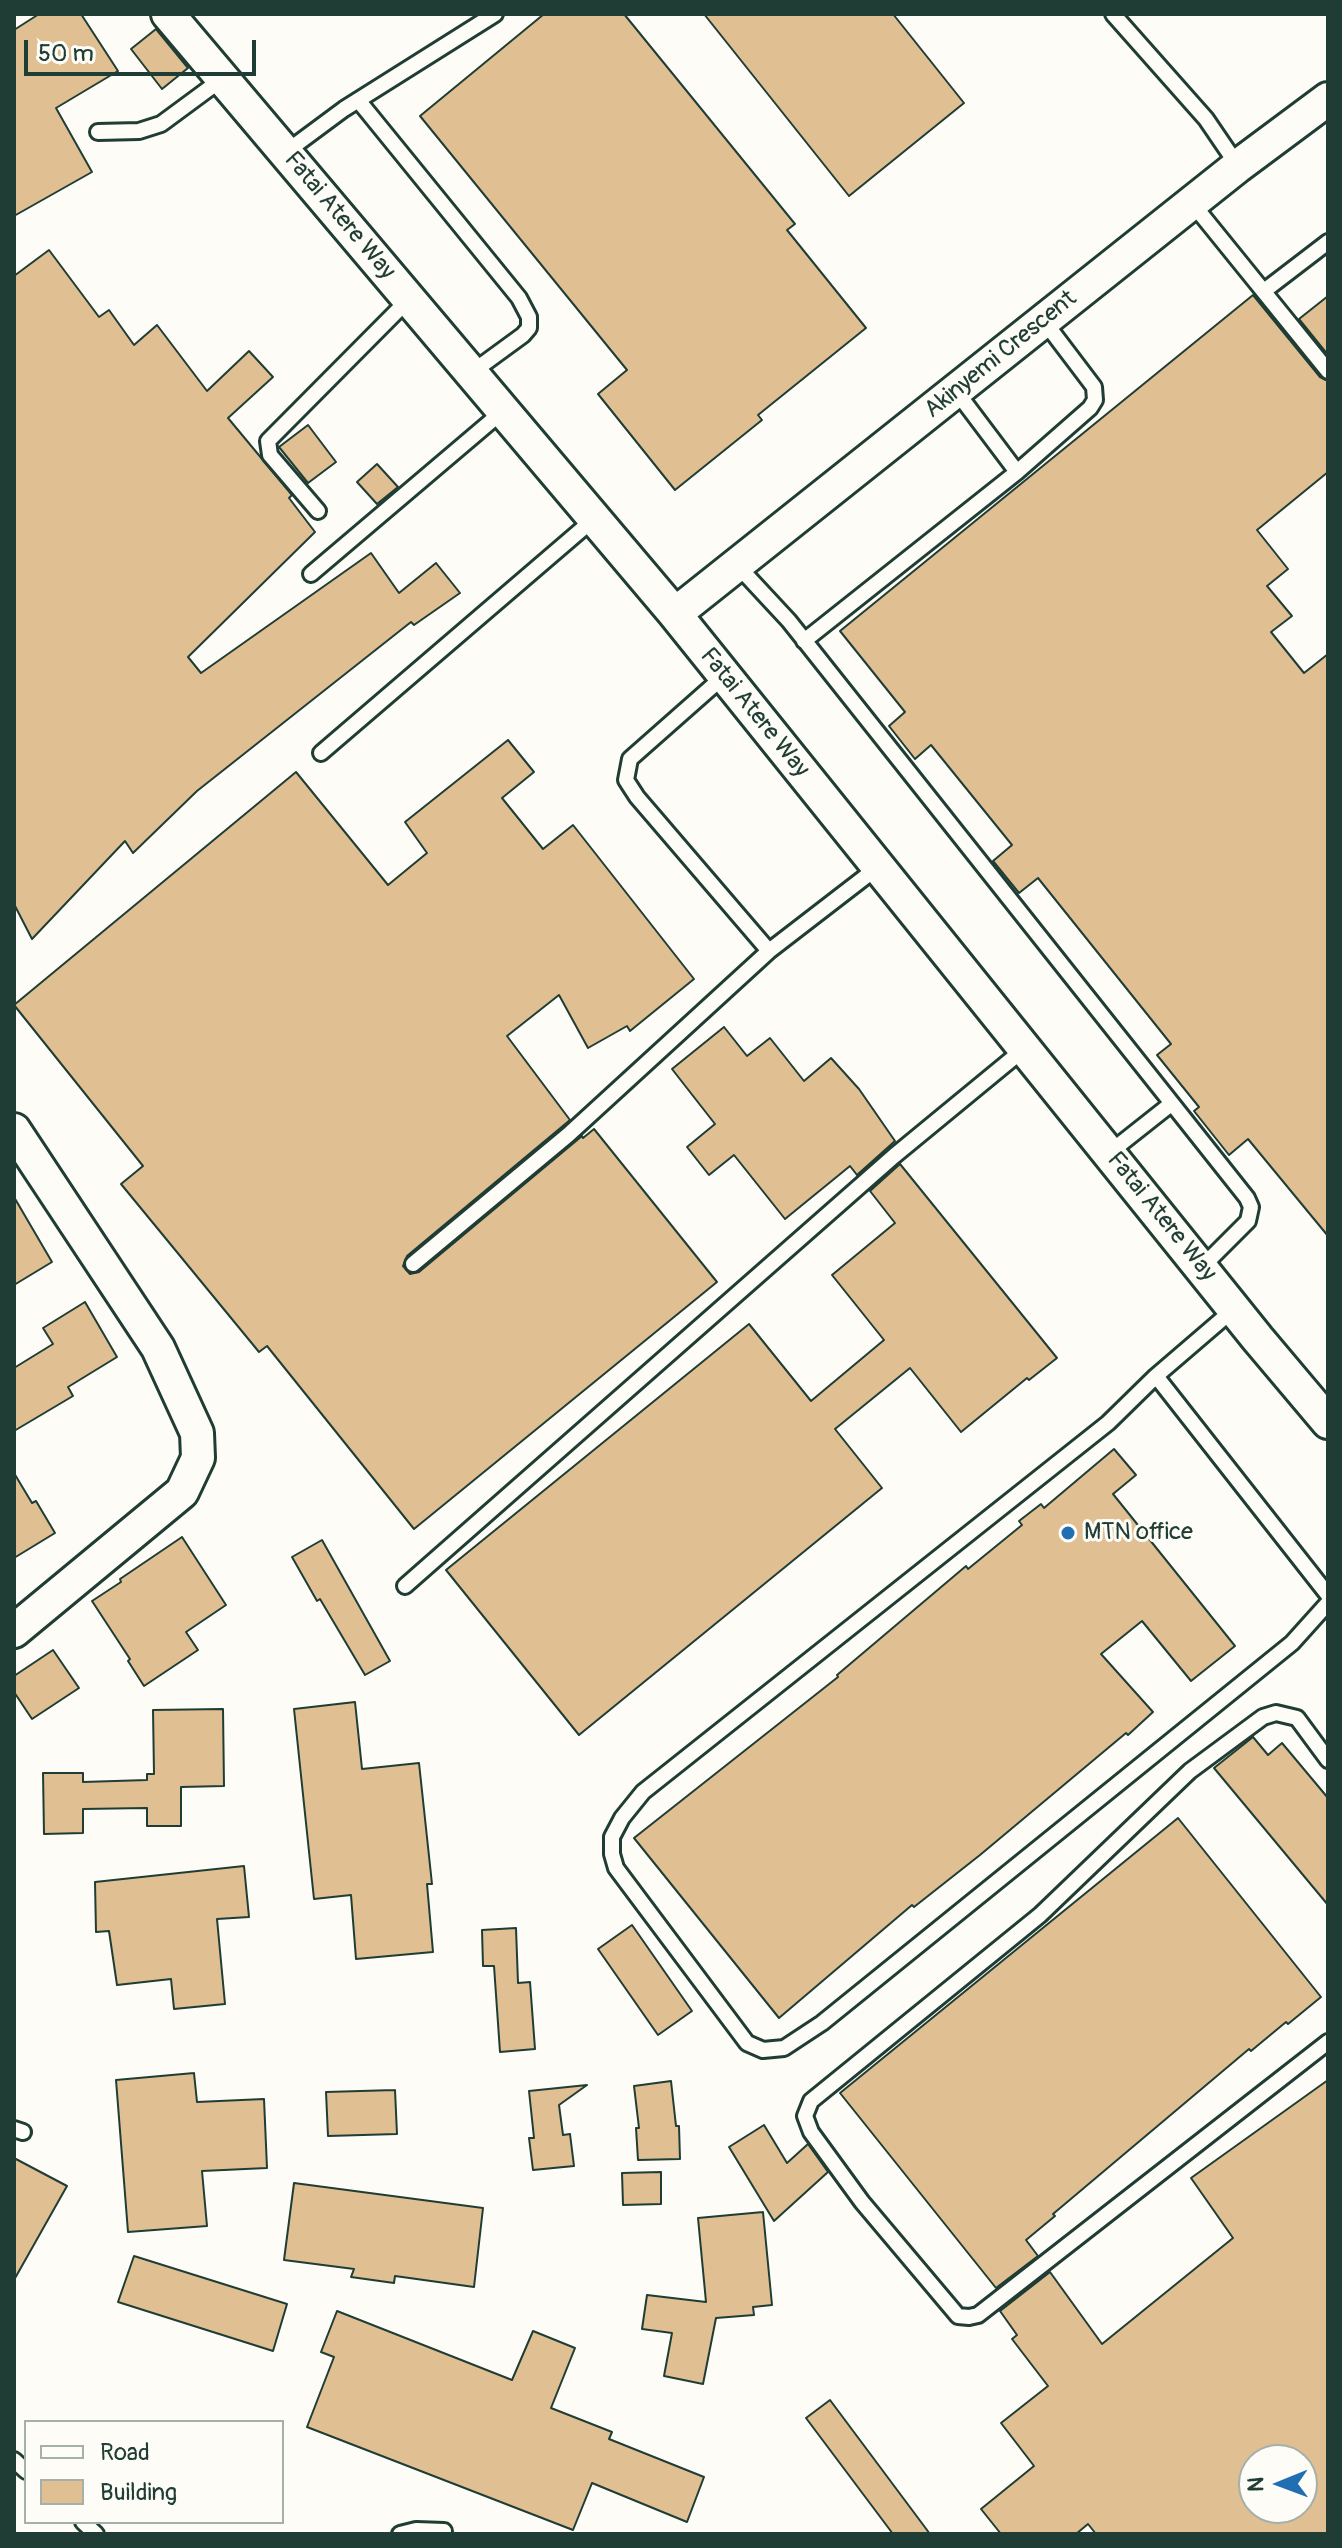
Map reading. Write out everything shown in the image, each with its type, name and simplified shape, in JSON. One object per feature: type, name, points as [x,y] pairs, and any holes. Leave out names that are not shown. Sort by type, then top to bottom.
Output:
[{"type":"street","name":"Fatai Atere Way","points":[[168,14],[675,614],[1328,1422]]},
{"type":"street","name":"Akinyemi Crescent","points":[[675,614],[1238,166],[1328,99]]},
{"type":"street","points":[[14,1130],[158,1348],[197,1433],[198,1458],[182,1492],[14,1631]]},
{"type":"lane","points":[[286,152],[358,100],[495,14]]},
{"type":"lane","points":[[1113,14],[1206,119],[1238,166]]},
{"type":"lane","points":[[98,132],[139,131],[161,124],[223,78]]},
{"type":"lane","points":[[358,100],[519,298],[529,317],[529,328],[523,335],[470,373]]},
{"type":"lane","points":[[1192,203],[1328,371]]},
{"type":"lane","points":[[1264,291],[1328,242]]},
{"type":"lane","points":[[318,511],[270,455],[268,441],[408,300]]},
{"type":"lane","points":[[804,641],[1017,472],[1090,408],[1096,392],[1088,376],[1044,321]]},
{"type":"lane","points":[[956,391],[1017,472]]},
{"type":"lane","points":[[311,574],[504,411]]},
{"type":"lane","points":[[321,753],[595,518]]},
{"type":"lane","points":[[737,565],[804,641],[1251,1207],[1248,1221],[1201,1268]]},
{"type":"lane","points":[[724,676],[630,759],[626,780],[637,797],[769,951]]},
{"type":"lane","points":[[413,1264],[568,1135],[769,951],[878,867]]},
{"type":"lane","points":[[405,1586],[894,1156],[1024,1049]]},
{"type":"lane","points":[[1109,1153],[1171,1104]]},
{"type":"lane","points":[[1235,1308],[1156,1376],[1108,1423],[643,1792],[622,1818],[612,1837],[616,1868],[747,2043],[763,2050],[777,2051],[793,2044],[822,2023],[1292,1643],[1328,1603]]},
{"type":"lane","points":[[1156,1376],[1328,1595]]},
{"type":"lane","points":[[1328,1760],[1297,1718],[1276,1713],[1263,1717],[1190,1771],[1040,1915],[811,2101],[805,2116],[811,2132],[862,2202],[958,2316],[969,2317],[978,2315],[1328,2042]]},
{"type":"lane","points":[[400,2534],[416,2530],[444,2531]]},
{"type":"building","points":[[39,14],[81,14],[118,71],[56,108],[92,172],[14,216],[14,30]]},
{"type":"building","points":[[544,14],[624,14],[795,224],[787,230],[866,328],[758,415],[762,420],[675,490],[598,394],[627,370],[420,116]]},
{"type":"building","points":[[704,14],[893,14],[964,103],[849,196]]},
{"type":"building","points":[[156,29],[188,68],[162,89],[131,49]]},
{"type":"building","points":[[49,250],[99,317],[109,310],[134,345],[157,325],[207,391],[249,351],[273,377],[228,418],[292,495],[289,498],[315,532],[188,657],[201,673],[371,553],[399,593],[436,563],[460,593],[414,625],[411,622],[197,791],[133,853],[125,841],[32,939],[14,904],[14,276]]},
{"type":"building","points":[[1253,295],[1320,377],[1328,381],[1328,472],[1257,530],[1288,569],[1267,586],[1292,616],[1271,632],[1304,673],[1328,654],[1328,1236],[1248,1139],[1229,1155],[1194,1111],[1199,1107],[1157,1055],[1171,1044],[1038,878],[1019,893],[993,861],[1012,845],[931,745],[915,759],[889,726],[905,712],[840,631]]},
{"type":"building","points":[[1328,296],[1328,355],[1299,319]]},
{"type":"building","points":[[308,425],[336,462],[308,483],[279,447]]},
{"type":"building","points":[[377,464],[398,487],[377,504],[357,482]]},
{"type":"building","points":[[508,740],[534,772],[502,798],[543,849],[573,825],[694,979],[630,1031],[627,1026],[588,1048],[559,995],[507,1036],[570,1120],[407,1256],[403,1266],[410,1274],[419,1272],[594,1129],[717,1282],[414,1529],[267,1346],[259,1352],[121,1184],[143,1166],[14,1005],[296,772],[388,885],[427,853],[405,822]]},
{"type":"building","points":[[724,1027],[747,1056],[770,1038],[804,1081],[831,1058],[859,1089],[895,1141],[857,1175],[850,1166],[785,1219],[734,1155],[709,1175],[687,1147],[715,1124],[672,1069]]},
{"type":"building","points":[[900,1164],[1057,1358],[1029,1380],[1027,1378],[961,1432],[910,1368],[835,1429],[882,1488],[579,1735],[446,1570],[749,1324],[811,1401],[884,1340],[832,1275],[895,1223],[870,1191]]},
{"type":"building","points":[[14,1197],[52,1262],[14,1285]]},
{"type":"building","points":[[85,1302],[117,1357],[68,1387],[73,1396],[14,1431],[14,1368],[53,1344],[43,1328]]},
{"type":"building","points":[[1114,1449],[1136,1475],[1113,1494],[1235,1646],[1191,1681],[1142,1621],[1101,1654],[1153,1712],[980,1855],[914,1907],[912,1905],[779,2018],[634,1838],[838,1677],[966,1566],[968,1569],[1022,1525],[1019,1521],[1041,1504],[1044,1508]]},
{"type":"building","points":[[14,1473],[55,1533],[14,1558]]},
{"type":"building","points":[[182,1537],[226,1605],[186,1632],[198,1650],[144,1686],[92,1601]]},
{"type":"building","points":[[322,1540],[390,1661],[365,1675],[292,1557]]},
{"type":"building","points":[[53,1650],[79,1688],[32,1719],[14,1692],[14,1676]]},
{"type":"building","points":[[355,1702],[362,1769],[419,1763],[432,1884],[427,1884],[433,1952],[356,1959],[351,1895],[314,1899],[294,1709]]},
{"type":"building","points":[[223,1709],[224,1786],[181,1787],[181,1826],[147,1826],[147,1808],[83,1809],[83,1833],[44,1834],[43,1773],[83,1773],[83,1782],[147,1780],[147,1774],[154,1774],[153,1710]]},
{"type":"building","points":[[1253,1737],[1268,1755],[1282,1743],[1328,1798],[1328,1905],[1214,1768]]},
{"type":"building","points":[[1178,1818],[1321,1997],[1251,2051],[1249,2049],[1053,2214],[1055,2216],[1026,2240],[1038,2256],[996,2288],[840,2093]]},
{"type":"building","points":[[244,1866],[249,1917],[217,1919],[225,2004],[174,2009],[171,1979],[117,1985],[109,1931],[96,1932],[95,1882]]},
{"type":"building","points":[[632,1925],[692,2011],[658,2035],[598,1949]]},
{"type":"building","points":[[516,1928],[518,1983],[530,1982],[535,2049],[500,2052],[494,1966],[483,1966],[482,1930]]},
{"type":"building","points":[[194,2073],[197,2102],[264,2099],[267,2168],[202,2171],[207,2226],[128,2232],[116,2080]]},
{"type":"building","points":[[1328,2080],[1328,2534],[1096,2534],[1088,2524],[1076,2534],[1001,2534],[981,2509],[1034,2466],[1001,2423],[1048,2386],[1012,2339],[1017,2335],[1000,2311],[1050,2272],[1102,2344],[1233,2238],[1191,2178]]},
{"type":"building","points":[[671,2081],[676,2126],[679,2126],[680,2159],[638,2160],[636,2128],[639,2128],[634,2086]]},
{"type":"building","points":[[587,2085],[559,2105],[563,2135],[570,2134],[574,2166],[533,2170],[529,2138],[534,2138],[529,2091]]},
{"type":"building","points":[[395,2090],[397,2134],[328,2136],[326,2092]]},
{"type":"building","points":[[764,2125],[787,2163],[808,2144],[828,2172],[774,2221],[729,2147]]},
{"type":"building","points":[[14,2158],[67,2186],[14,2280]]},
{"type":"building","points":[[661,2172],[661,2204],[623,2205],[622,2173]]},
{"type":"building","points":[[294,2183],[483,2208],[474,2287],[395,2276],[394,2283],[351,2277],[354,2269],[284,2260]]},
{"type":"building","points":[[763,2212],[772,2305],[753,2307],[754,2315],[716,2318],[703,2384],[664,2376],[672,2333],[642,2329],[647,2295],[706,2302],[698,2218]]},
{"type":"building","points":[[134,2256],[287,2304],[273,2351],[118,2302]]},
{"type":"building","points":[[337,2311],[512,2380],[533,2331],[575,2348],[551,2408],[612,2432],[609,2439],[704,2477],[687,2522],[592,2483],[573,2530],[307,2427],[334,2357],[321,2352]]},
{"type":"building","points":[[830,2400],[930,2534],[893,2534],[806,2418]]},
{"type":"place","name":"MTN office","points":[[1068,1533]]}]
